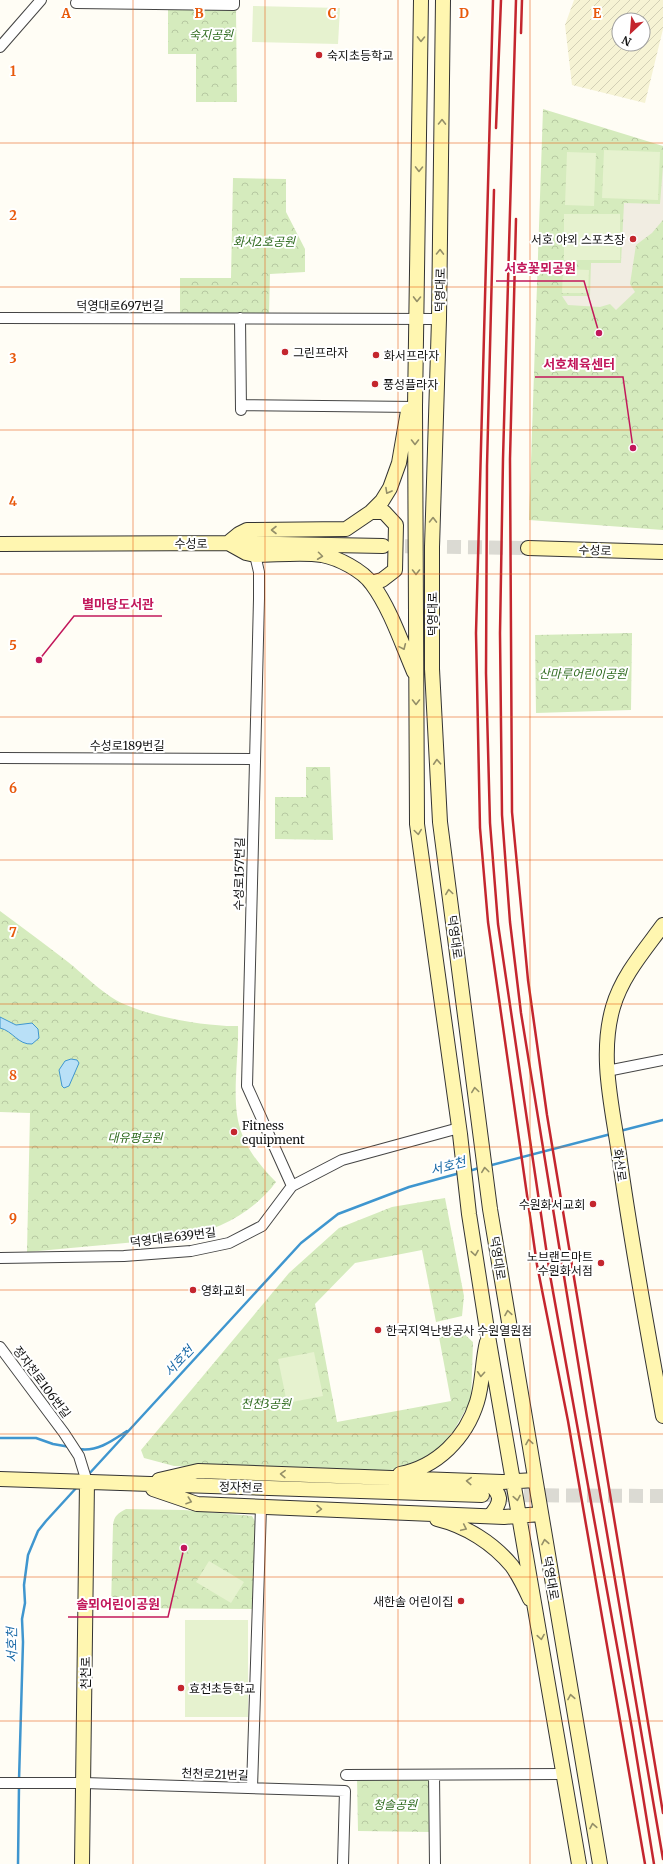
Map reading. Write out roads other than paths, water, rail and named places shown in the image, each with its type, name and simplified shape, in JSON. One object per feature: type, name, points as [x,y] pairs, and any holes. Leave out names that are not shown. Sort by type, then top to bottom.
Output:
[{"type":"main road","name":"덕영대로","points":[[421,0],[415,386],[412,407],[417,824],[469,1214],[488,1336],[536,1608],[562,1774],[578,1864]]},
{"type":"main road","name":"덕영대로","points":[[443,0],[439,319],[432,547],[432,669],[440,822],[490,1208],[536,1480],[540,1514],[600,1864]]},
{"type":"main road","points":[[412,407],[399,463],[390,488],[382,501],[371,512],[346,529],[247,530],[239,534],[228,543],[246,553],[321,555],[340,560],[371,583],[388,612],[416,677]]},
{"type":"main road","points":[[371,512],[384,512],[396,525],[395,570],[382,580],[371,583]]},
{"type":"main road","name":"수성로","points":[[0,544],[228,543],[383,546]]},
{"type":"main road","name":"수성로","points":[[528,548],[663,552]]},
{"type":"main road","name":"화산로","points":[[663,925],[626,975],[619,991],[609,1023],[607,1047],[607,1072],[622,1181],[663,1416]]},
{"type":"main road","points":[[384,1477],[413,1471],[430,1463],[444,1453],[465,1428],[477,1402],[482,1360],[488,1336]]},
{"type":"main road","points":[[139,1484],[198,1471],[487,1482],[536,1480]]},
{"type":"main road","name":"정자천로","points":[[0,1479],[482,1495]]},
{"type":"main road","name":"천천로","points":[[82,1864],[87,1482]]},
{"type":"main road","points":[[487,1482],[496,1489],[500,1499],[498,1507],[490,1516]]},
{"type":"main road","points":[[139,1484],[197,1504],[490,1516],[540,1514]]},
{"type":"main road","points":[[414,1513],[452,1523],[473,1532],[492,1546],[512,1567],[536,1608]]},
{"type":"street","points":[[0,46],[41,0]]},
{"type":"street","points":[[76,3],[234,5],[234,0]]},
{"type":"street","name":"덕영대로697번길","points":[[0,318],[439,319]]},
{"type":"street","points":[[240,318],[241,408],[412,407]]},
{"type":"street","name":"수성로157번길","points":[[255,554],[259,572],[259,599],[247,1086],[292,1186]]},
{"type":"street","name":"수성로189번길","points":[[0,758],[254,759]]},
{"type":"street","points":[[607,1072],[663,1060]]},
{"type":"street","name":"덕영대로639번길","points":[[0,1258],[160,1254],[191,1251],[229,1243],[262,1226],[292,1186],[342,1160],[459,1131]]},
{"type":"street","name":"정자천로106번길","points":[[0,1347],[64,1433],[78,1456],[87,1482]]},
{"type":"street","points":[[252,1788],[260,1507]]},
{"type":"street","points":[[346,1775],[562,1774]]},
{"type":"street","points":[[434,1775],[435,1864]]},
{"type":"street","name":"천천로21번길","points":[[0,1783],[84,1783],[345,1791],[343,1864]]},
{"type":"water","points":[[0,1017],[16,1025],[32,1023],[38,1029],[39,1038],[32,1044],[27,1044],[19,1040],[9,1032],[0,1028]]},
{"type":"water","points":[[71,1059],[77,1060],[79,1063],[69,1086],[64,1088],[62,1086],[59,1070],[65,1061]]},
{"type":"waterway","name":"서호천","points":[[620,1131],[663,1120]]},
{"type":"waterway","name":"서호천","points":[[488,1166],[611,1134]]},
{"type":"waterway","name":"서호천","points":[[469,1171],[479,1168]]},
{"type":"waterway","name":"서호천","points":[[88,1475],[301,1243],[338,1214],[409,1187],[460,1173]]},
{"type":"waterway","points":[[79,1449],[92,1449],[104,1445],[127,1431]]},
{"type":"waterway","points":[[0,1438],[36,1438],[53,1444],[70,1447]]},
{"type":"waterway","name":"서호천","points":[[19,1780],[23,1642],[22,1619],[25,1603],[24,1585],[28,1555],[38,1531],[78,1486]]},
{"type":"waterway","name":"서호천","points":[[18,1864],[19,1785]]},
{"type":"tunnel","points":[[384,546],[528,548]]},
{"type":"tunnel","points":[[482,1495],[663,1496]]},
{"type":"railway","points":[[493,0],[476,633],[480,828],[488,922],[537,1265],[568,1421],[645,1864]]},
{"type":"railway","points":[[496,128],[501,0]]},
{"type":"railway","points":[[516,0],[503,459],[500,633],[502,815],[510,922],[521,1013],[587,1417],[663,1859]]},
{"type":"railway","points":[[521,33],[522,0]]},
{"type":"railway","points":[[494,190],[487,466],[486,673],[490,823],[498,924],[550,1275],[632,1729],[654,1864]]},
{"type":"railway","points":[[516,219],[510,459],[512,812],[528,980],[547,1115],[663,1813]]},
{"type":"place","name":"숙지초등학교","points":[[319,55]]},
{"type":"place","name":"서호 야외 스포츠장","points":[[633,239]]},
{"type":"place","name":"서호꽃뫼공원","points":[[599,333]]},
{"type":"place","name":"그린프라자","points":[[285,352]]},
{"type":"place","name":"화서프라자","points":[[376,355]]},
{"type":"place","name":"풍성플라자","points":[[375,384]]},
{"type":"place","name":"서호체육센터","points":[[633,448]]},
{"type":"place","name":"별마당도서관","points":[[39,660]]},
{"type":"place","name":"Fitness equipment","points":[[234,1132]]},
{"type":"place","name":"수원화서교회","points":[[593,1204]]},
{"type":"place","name":"노브랜드마트 수원화서점","points":[[601,1263]]},
{"type":"place","name":"영화교회","points":[[193,1290]]},
{"type":"place","name":"한국지역난방공사 수원열원점","points":[[378,1330]]},
{"type":"place","name":"솔뫼어린이공원","points":[[184,1548]]},
{"type":"place","name":"새한솔 어린이집","points":[[461,1601]]},
{"type":"place","name":"효천초등학교","points":[[181,1688]]},
{"type":"park label","name":"숙지공원","points":[[211,34]]},
{"type":"park label","name":"화서2호공원","points":[[264,241]]},
{"type":"park label","name":"산마루어린이공원","points":[[583,673]]},
{"type":"park label","name":"대유평공원","points":[[135,1137]]},
{"type":"park label","name":"천천3공원","points":[[266,1403]]},
{"type":"park label","name":"청솔공원","points":[[395,1804]]}]
